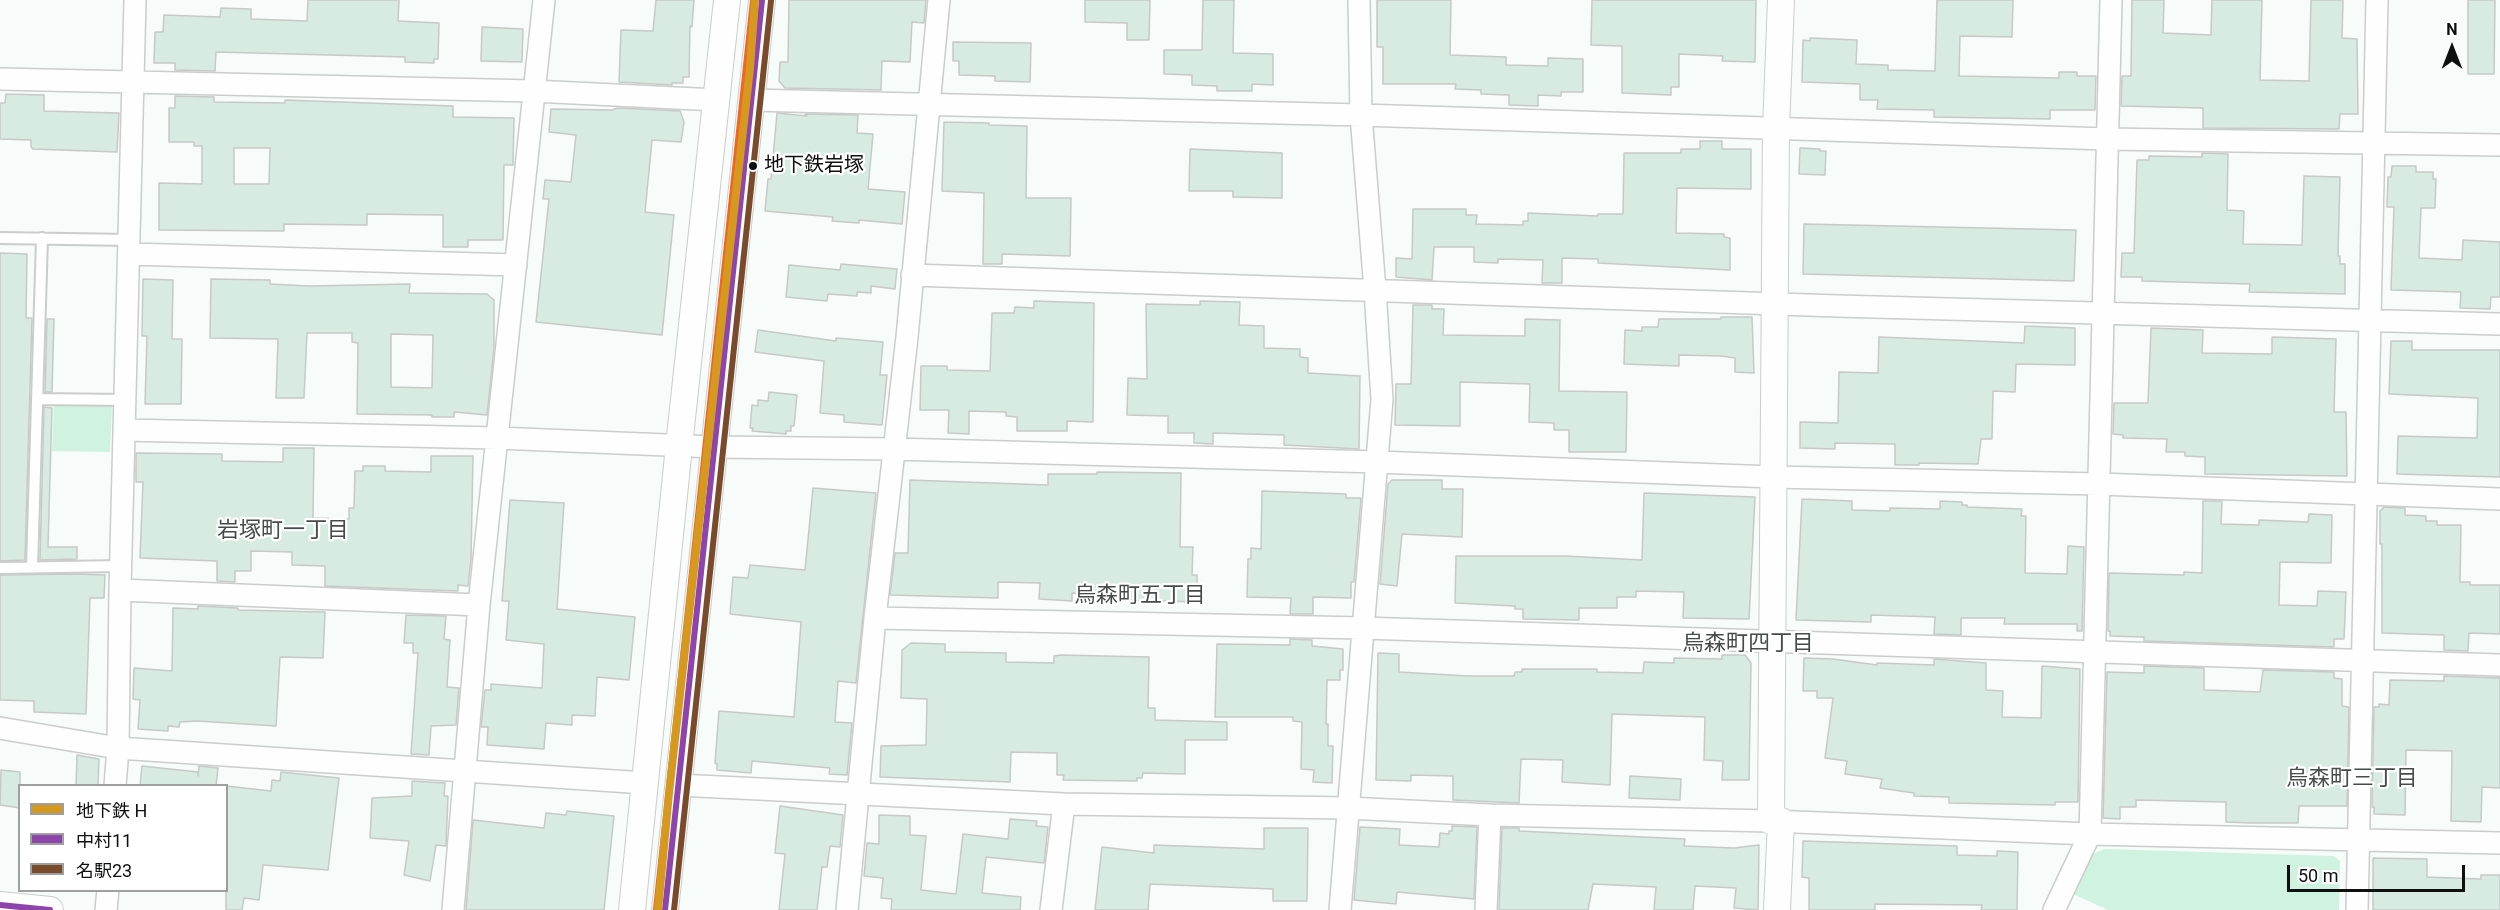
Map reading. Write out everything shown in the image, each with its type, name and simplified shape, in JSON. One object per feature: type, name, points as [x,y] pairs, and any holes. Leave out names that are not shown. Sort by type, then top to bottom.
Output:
[{"type":"street","points":[[116,784],[135,0]]},
{"type":"street","points":[[453,910],[479,604],[544,0]]},
{"type":"street","points":[[632,910],[727,0]]},
{"type":"street","points":[[665,910],[762,0]]},
{"type":"street","points":[[847,910],[939,0]]},
{"type":"street","points":[[1340,910],[1382,399],[1361,115],[1359,0]]},
{"type":"street","points":[[1777,910],[1772,642],[1776,129],[1781,0]]},
{"type":"street","points":[[2054,910],[2090,834],[2111,0]]},
{"type":"street","points":[[2357,910],[2377,0]]},
{"type":"street","points":[[0,79],[534,91],[717,100]]},
{"type":"street","points":[[751,100],[1361,115],[2107,139],[2500,145]]},
{"type":"street","points":[[130,247],[516,265]]},
{"type":"street","points":[[912,275],[1775,304],[2500,324]]},
{"type":"street","points":[[124,429],[497,438],[714,447],[894,449],[1377,462],[1773,477],[2098,484],[2500,499]]},
{"type":"street","points":[[120,590],[479,604]]},
{"type":"street","points":[[875,618],[1362,628],[2500,665]]},
{"type":"street","points":[[0,728],[118,748],[645,783]]},
{"type":"street","points":[[678,785],[1064,804],[1348,808],[1490,815],[1776,821],[2090,834],[2500,843]]},
{"type":"street","points":[[1051,910],[1064,804]]},
{"type":"street","points":[[1486,910],[1490,815]]},
{"type":"street","points":[[106,910],[108,892]]},
{"type":"street","points":[[0,905],[51,910]]},
{"type":"lane","points":[[0,237],[42,238],[130,247]]},
{"type":"lane","points":[[32,567],[42,238]]},
{"type":"lane","points":[[37,399],[125,400]]},
{"type":"lane","points":[[0,568],[121,566]]},
{"type":"green space","points":[[54,403],[112,405],[110,452],[52,451]]},
{"type":"green space","points":[[2104,849],[2334,856],[2340,861],[2339,910],[2108,910],[2073,894],[2093,854]]},
{"type":"building","points":[[308,0],[399,0],[398,21],[439,23],[438,59],[434,59],[434,63],[405,62],[405,57],[216,52],[215,71],[175,70],[175,63],[154,63],[155,32],[163,32],[164,15],[220,17],[221,8],[251,9],[251,19],[307,21]]},
{"type":"building","points":[[656,0],[694,0],[692,27],[690,26],[689,77],[683,77],[683,83],[672,83],[672,85],[619,82],[621,30],[653,31]]},
{"type":"building","points":[[789,0],[926,0],[924,23],[912,22],[910,62],[882,61],[881,90],[785,88],[779,81],[780,62],[788,62]]},
{"type":"building","points":[[1085,0],[1150,0],[1149,40],[1127,40],[1127,23],[1085,22]]},
{"type":"building","points":[[1203,0],[1234,0],[1233,53],[1273,54],[1273,85],[1252,84],[1252,91],[1217,91],[1217,86],[1192,85],[1192,75],[1164,74],[1164,50],[1202,50]]},
{"type":"building","points":[[1377,0],[1451,0],[1450,55],[1506,57],[1506,65],[1548,66],[1548,58],[1583,59],[1583,92],[1561,92],[1561,96],[1538,95],[1538,106],[1509,105],[1509,95],[1481,94],[1481,90],[1455,89],[1456,84],[1383,84],[1383,47],[1377,47]]},
{"type":"building","points":[[1592,0],[1756,0],[1755,62],[1722,61],[1723,56],[1679,54],[1679,87],[1671,87],[1671,95],[1622,93],[1622,46],[1591,45]]},
{"type":"building","points":[[1937,0],[2013,0],[2012,37],[1960,36],[1959,76],[2059,78],[2059,72],[2077,72],[2077,76],[2096,76],[2095,110],[2050,110],[2050,119],[1934,117],[1934,110],[1877,109],[1878,100],[1860,100],[1860,84],[1802,82],[1803,40],[1810,41],[1810,38],[1857,40],[1856,64],[1888,65],[1888,70],[1935,71]]},
{"type":"building","points":[[2132,0],[2164,0],[2163,33],[2211,35],[2212,0],[2262,0],[2260,80],[2309,81],[2311,0],[2343,0],[2342,38],[2357,39],[2358,114],[2340,114],[2339,129],[2203,128],[2203,108],[2121,106],[2122,76],[2131,76]]},
{"type":"building","points":[[2468,0],[2495,0],[2494,74],[2468,74]]},
{"type":"building","points":[[482,27],[523,29],[522,62],[481,61]]},
{"type":"building","points":[[953,42],[1031,43],[1030,82],[995,81],[995,76],[959,75],[959,61],[953,61]]},
{"type":"building","points":[[6,94],[44,95],[44,111],[119,113],[117,152],[33,149],[31,140],[0,139],[0,103],[5,103]]},
{"type":"building","points":[[175,96],[214,97],[214,102],[285,103],[285,100],[453,106],[453,117],[514,118],[513,165],[504,165],[503,240],[468,240],[468,247],[443,247],[443,215],[367,214],[367,225],[284,224],[284,231],[159,230],[159,183],[202,184],[202,146],[194,146],[194,142],[169,142],[169,108],[175,108]],"holes":[[[234,148],[270,148],[269,184],[234,184]]]},
{"type":"building","points":[[618,108],[680,111],[684,122],[681,142],[652,140],[645,212],[674,215],[662,335],[536,322],[549,199],[543,199],[545,180],[571,182],[576,135],[549,132],[551,109],[612,110]]},
{"type":"building","points":[[777,113],[807,116],[805,114],[858,115],[857,133],[873,134],[868,189],[905,192],[902,224],[859,220],[859,223],[832,221],[833,217],[765,211],[768,179],[771,179]]},
{"type":"building","points":[[944,122],[1027,126],[1026,198],[1071,198],[1070,256],[1002,254],[1002,264],[983,264],[984,193],[942,191]]},
{"type":"building","points":[[1700,141],[1722,141],[1722,149],[1751,149],[1751,189],[1677,188],[1676,233],[1724,234],[1724,237],[1730,238],[1730,270],[1598,263],[1598,259],[1562,258],[1562,283],[1542,283],[1543,260],[1498,259],[1498,263],[1474,262],[1474,247],[1434,247],[1432,280],[1396,277],[1396,258],[1412,259],[1413,209],[1466,209],[1466,215],[1477,215],[1476,224],[1523,225],[1523,221],[1528,221],[1528,213],[1598,216],[1598,214],[1623,214],[1624,153],[1681,153],[1681,149],[1700,149]]},
{"type":"building","points":[[1800,148],[1826,151],[1825,175],[1799,174]]},
{"type":"building","points":[[1190,149],[1282,153],[1282,198],[1233,197],[1233,191],[1189,191]]},
{"type":"building","points":[[2202,153],[2228,154],[2227,210],[2244,211],[2243,244],[2302,245],[2304,176],[2340,177],[2338,256],[2340,256],[2340,264],[2345,264],[2345,294],[2249,292],[2250,284],[2142,281],[2142,277],[2121,277],[2122,253],[2134,253],[2137,160],[2149,160],[2149,156],[2202,157]]},
{"type":"building","points":[[2392,166],[2416,166],[2416,172],[2433,172],[2433,179],[2436,179],[2435,208],[2421,208],[2419,258],[2462,260],[2463,240],[2500,242],[2500,297],[2491,297],[2490,309],[2460,308],[2461,292],[2391,290],[2394,207],[2387,207],[2388,177],[2391,177]]},
{"type":"building","points":[[1804,224],[2076,230],[2074,281],[1803,274]]},
{"type":"building","points":[[0,253],[27,254],[26,318],[32,318],[25,560],[0,561]]},
{"type":"building","points":[[841,264],[897,269],[895,289],[871,286],[871,293],[857,292],[857,296],[828,294],[827,301],[786,297],[789,265],[840,270]]},
{"type":"building","points":[[143,279],[173,280],[172,339],[182,339],[181,404],[145,404],[147,336],[142,336]]},
{"type":"building","points":[[211,279],[270,280],[270,284],[309,286],[410,284],[409,293],[487,294],[494,300],[494,349],[487,415],[454,412],[454,417],[357,414],[358,343],[352,342],[352,333],[307,333],[304,398],[276,398],[278,339],[210,338]],"holes":[[[391,334],[433,335],[432,388],[391,387]]]},
{"type":"building","points":[[1034,301],[1094,303],[1093,422],[1067,421],[1067,431],[1017,431],[1017,417],[1006,416],[1006,412],[969,411],[969,434],[948,433],[949,410],[920,410],[921,366],[947,366],[947,370],[990,371],[992,313],[1014,313],[1015,307],[1034,308]]},
{"type":"building","points":[[1200,301],[1240,302],[1239,325],[1264,326],[1264,348],[1300,349],[1300,357],[1308,358],[1308,373],[1360,376],[1359,449],[1284,445],[1284,435],[1213,433],[1213,444],[1194,443],[1194,433],[1168,433],[1168,416],[1127,415],[1128,378],[1147,379],[1146,304],[1200,305]]},
{"type":"building","points":[[1413,305],[1432,305],[1432,309],[1444,309],[1443,335],[1525,336],[1525,319],[1560,320],[1559,391],[1627,392],[1626,452],[1569,452],[1569,430],[1554,430],[1554,423],[1529,422],[1530,384],[1460,382],[1460,426],[1395,425],[1396,384],[1411,384]]},
{"type":"building","points":[[1721,317],[1752,317],[1754,373],[1735,372],[1735,358],[1721,356],[1679,355],[1679,366],[1624,364],[1625,330],[1642,331],[1642,327],[1658,327],[1659,319],[1721,319]]},
{"type":"building","points":[[47,319],[54,319],[52,392],[45,392]]},
{"type":"building","points":[[2025,326],[2075,328],[2075,365],[2016,364],[2015,392],[1993,391],[1992,439],[1981,439],[1978,464],[1895,465],[1895,444],[1835,443],[1835,449],[1800,448],[1800,422],[1838,423],[1839,372],[1878,373],[1879,337],[2024,343]]},
{"type":"building","points":[[2151,328],[2203,330],[2202,353],[2272,354],[2272,337],[2336,339],[2334,412],[2346,412],[2347,476],[2205,474],[2205,457],[2185,456],[2185,452],[2166,452],[2167,439],[2123,438],[2123,435],[2113,434],[2114,403],[2148,403]]},
{"type":"building","points":[[758,330],[836,341],[836,338],[883,342],[880,375],[887,375],[882,425],[844,422],[844,415],[820,413],[824,361],[755,352]]},
{"type":"building","points":[[2391,341],[2412,341],[2412,350],[2500,350],[2500,477],[2397,474],[2398,436],[2477,438],[2478,398],[2389,394]]},
{"type":"building","points":[[769,392],[797,395],[794,426],[791,426],[791,431],[786,431],[786,434],[752,431],[753,428],[750,428],[752,405],[758,406],[758,400],[768,401]]},
{"type":"building","points":[[44,407],[52,408],[48,547],[77,547],[77,559],[40,560]]},
{"type":"building","points":[[283,448],[314,448],[313,518],[349,519],[349,508],[354,508],[355,471],[363,471],[363,466],[385,466],[385,471],[431,472],[431,456],[473,456],[471,559],[468,586],[458,585],[458,591],[325,586],[325,566],[292,565],[292,552],[251,551],[251,571],[235,571],[235,582],[217,581],[217,561],[140,558],[143,482],[136,482],[136,453],[222,454],[222,461],[283,462]]},
{"type":"building","points":[[1097,472],[1181,473],[1180,547],[1193,547],[1192,575],[1197,575],[1197,602],[1130,600],[1129,595],[1072,593],[1072,601],[1039,599],[1040,583],[998,582],[998,598],[890,595],[895,553],[908,553],[910,480],[1048,485],[1048,474],[1097,474]]},
{"type":"building","points":[[1392,480],[1442,480],[1442,489],[1463,489],[1462,537],[1402,534],[1397,586],[1380,584],[1388,484]]},
{"type":"building","points":[[813,488],[876,493],[856,683],[838,681],[835,722],[852,723],[847,775],[829,774],[830,768],[752,761],[751,773],[717,770],[715,763],[719,711],[794,717],[801,622],[730,614],[733,577],[748,578],[750,565],[805,570]]},
{"type":"building","points":[[1262,491],[1346,494],[1346,498],[1361,498],[1351,598],[1313,597],[1313,614],[1290,614],[1291,598],[1247,597],[1248,559],[1251,559],[1251,548],[1261,549]]},
{"type":"building","points":[[1644,493],[1755,497],[1749,619],[1683,618],[1684,592],[1636,591],[1636,597],[1617,597],[1617,608],[1579,608],[1579,620],[1523,619],[1523,609],[1515,609],[1515,606],[1455,603],[1456,556],[1565,556],[1642,560]]},
{"type":"building","points":[[1802,499],[1852,501],[1852,510],[1940,509],[1940,501],[1962,502],[1962,505],[1967,505],[1967,507],[2022,509],[2021,516],[2026,516],[2025,573],[2067,574],[2068,546],[2084,547],[2082,631],[2077,631],[2077,624],[2004,624],[2005,618],[1961,618],[1961,635],[1934,634],[1935,617],[1871,615],[1871,622],[1796,620]]},
{"type":"building","points":[[510,500],[564,503],[557,609],[635,617],[629,680],[597,677],[595,716],[572,715],[572,725],[546,723],[544,749],[487,745],[488,727],[481,727],[485,690],[491,690],[491,684],[542,688],[544,644],[506,640],[509,601],[502,601]]},
{"type":"building","points":[[2203,501],[2222,501],[2221,524],[2259,525],[2259,520],[2308,522],[2309,514],[2332,515],[2331,563],[2280,562],[2279,605],[2317,606],[2318,591],[2346,592],[2344,639],[2334,639],[2334,647],[2144,641],[2144,637],[2110,636],[2110,631],[2108,631],[2109,573],[2184,575],[2184,572],[2202,573]]},
{"type":"building","points":[[2384,507],[2405,508],[2405,515],[2426,516],[2426,521],[2437,521],[2437,525],[2461,525],[2460,582],[2470,582],[2470,585],[2500,585],[2500,634],[2469,633],[2468,651],[2444,650],[2444,635],[2382,633],[2380,511]]},
{"type":"building","points":[[0,575],[105,575],[104,598],[90,598],[86,714],[34,712],[34,701],[0,700]]},
{"type":"building","points":[[198,606],[238,608],[238,610],[325,612],[323,658],[280,657],[276,726],[197,721],[180,722],[179,727],[168,726],[168,731],[138,729],[140,700],[133,699],[134,668],[172,671],[173,608],[198,609]]},
{"type":"building","points":[[406,615],[446,616],[444,639],[450,640],[447,687],[459,688],[456,725],[431,726],[429,755],[411,754],[418,653],[413,653],[413,643],[404,643]]},
{"type":"building","points":[[1290,639],[1312,640],[1312,646],[1343,649],[1343,670],[1340,670],[1340,680],[1327,680],[1326,724],[1328,724],[1328,746],[1333,746],[1332,783],[1313,782],[1314,770],[1301,769],[1302,722],[1293,721],[1293,717],[1215,717],[1217,644],[1290,645]]},
{"type":"building","points":[[911,643],[945,644],[945,652],[1006,653],[1006,662],[1054,663],[1054,656],[1061,655],[1149,657],[1148,708],[1155,708],[1155,720],[1227,722],[1227,740],[1185,740],[1185,774],[1143,773],[1142,778],[1137,778],[1137,781],[1063,780],[1064,775],[1057,775],[1057,753],[1011,752],[1010,782],[880,777],[881,746],[926,745],[927,699],[901,698],[902,650]]},
{"type":"building","points":[[1378,653],[1399,654],[1399,672],[1468,676],[1514,676],[1515,672],[1522,672],[1522,669],[1597,669],[1597,672],[1643,673],[1644,662],[1674,663],[1674,658],[1722,659],[1722,655],[1745,655],[1751,663],[1749,780],[1722,780],[1723,761],[1704,760],[1705,717],[1612,714],[1610,785],[1562,782],[1563,760],[1521,759],[1519,803],[1453,800],[1453,776],[1411,775],[1411,781],[1376,780]]},
{"type":"building","points":[[1804,658],[1877,665],[1877,663],[1934,665],[1934,659],[1986,663],[1986,690],[2003,691],[2002,717],[2041,718],[2042,666],[2080,669],[2078,802],[2055,802],[2055,805],[1949,803],[1949,797],[1914,796],[1914,793],[1880,788],[1882,779],[1845,774],[1847,761],[1825,758],[1833,698],[1817,698],[1817,691],[1803,691]]},
{"type":"building","points":[[2144,666],[2204,668],[2204,690],[2260,692],[2263,670],[2334,672],[2334,678],[2342,679],[2342,706],[2349,707],[2347,806],[2299,806],[2298,823],[2251,823],[2226,822],[2226,802],[2136,800],[2136,807],[2120,807],[2120,819],[2103,818],[2107,672],[2144,673]]},
{"type":"building","points":[[2444,676],[2500,678],[2500,788],[2482,787],[2481,822],[2451,821],[2452,751],[2406,750],[2405,815],[2374,814],[2374,807],[2372,807],[2374,707],[2379,707],[2379,704],[2389,705],[2390,680],[2444,681]]},
{"type":"building","points":[[77,755],[99,759],[98,784],[76,784]]},
{"type":"building","points":[[142,766],[198,772],[198,776],[199,766],[218,768],[216,784],[140,784]]},
{"type":"building","points":[[1,770],[20,772],[18,808],[0,805]]},
{"type":"building","points":[[281,772],[339,778],[328,870],[263,865],[259,900],[244,898],[242,910],[226,910],[228,786],[271,791],[272,780],[280,781]]},
{"type":"building","points":[[1630,776],[1681,779],[1680,800],[1629,798]]},
{"type":"building","points":[[412,781],[445,783],[444,796],[448,796],[446,846],[436,845],[430,881],[404,875],[409,841],[370,838],[372,798],[412,796]]},
{"type":"building","points":[[780,806],[843,815],[840,847],[830,846],[827,867],[822,867],[817,910],[779,910],[785,854],[775,853]]},
{"type":"building","points":[[567,811],[614,816],[604,910],[466,910],[473,820],[544,828],[546,813],[566,815]]},
{"type":"building","points":[[879,815],[910,816],[910,835],[926,836],[921,890],[956,894],[963,834],[1008,839],[1010,819],[1037,821],[1036,826],[1048,827],[1044,863],[986,857],[982,893],[1021,897],[1020,910],[891,910],[892,899],[881,898],[883,878],[864,876],[867,843],[879,844]]},
{"type":"building","points":[[1452,826],[1477,827],[1474,899],[1397,892],[1396,904],[1354,900],[1360,827],[1400,829],[1399,845],[1439,847],[1440,833],[1449,834]]},
{"type":"building","points":[[1264,828],[1308,828],[1307,901],[1273,901],[1273,889],[1150,884],[1148,910],[1095,910],[1102,847],[1154,853],[1154,845],[1264,849]]},
{"type":"building","points":[[1502,828],[1519,828],[1519,831],[1685,839],[1684,846],[1734,848],[1759,845],[1758,910],[1734,908],[1736,888],[1695,886],[1693,910],[1654,910],[1656,887],[1593,884],[1588,910],[1499,910]]},
{"type":"building","points":[[1803,841],[1957,846],[1957,855],[1997,856],[1997,851],[2018,852],[2017,910],[1981,910],[1982,905],[1875,904],[1875,910],[1809,910],[1809,878],[1802,877]]},
{"type":"building","points":[[2373,858],[2427,859],[2427,877],[2481,879],[2481,875],[2500,875],[2500,910],[2373,910]]},
{"type":"metro line","name":"H","points":[[658,910],[750,68],[755,0]]},
{"type":"transit line","points":[[656,909],[753,0]]},
{"type":"transit line","name":"中村11","points":[[665,910],[762,0]]},
{"type":"transit line","name":"名駅23","points":[[674,910],[771,1]]},
{"type":"transit line","name":"中村11","points":[[0,905],[50,910]]},
{"type":"place","name":"地下鉄岩塚","points":[[753,166]]},
{"type":"district","name":"岩塚町一丁目","points":[[283,531]]},
{"type":"district","name":"烏森町五丁目","points":[[1140,596]]},
{"type":"district","name":"烏森町四丁目","points":[[1748,644]]},
{"type":"district","name":"烏森町三丁目","points":[[2352,779]]}]
